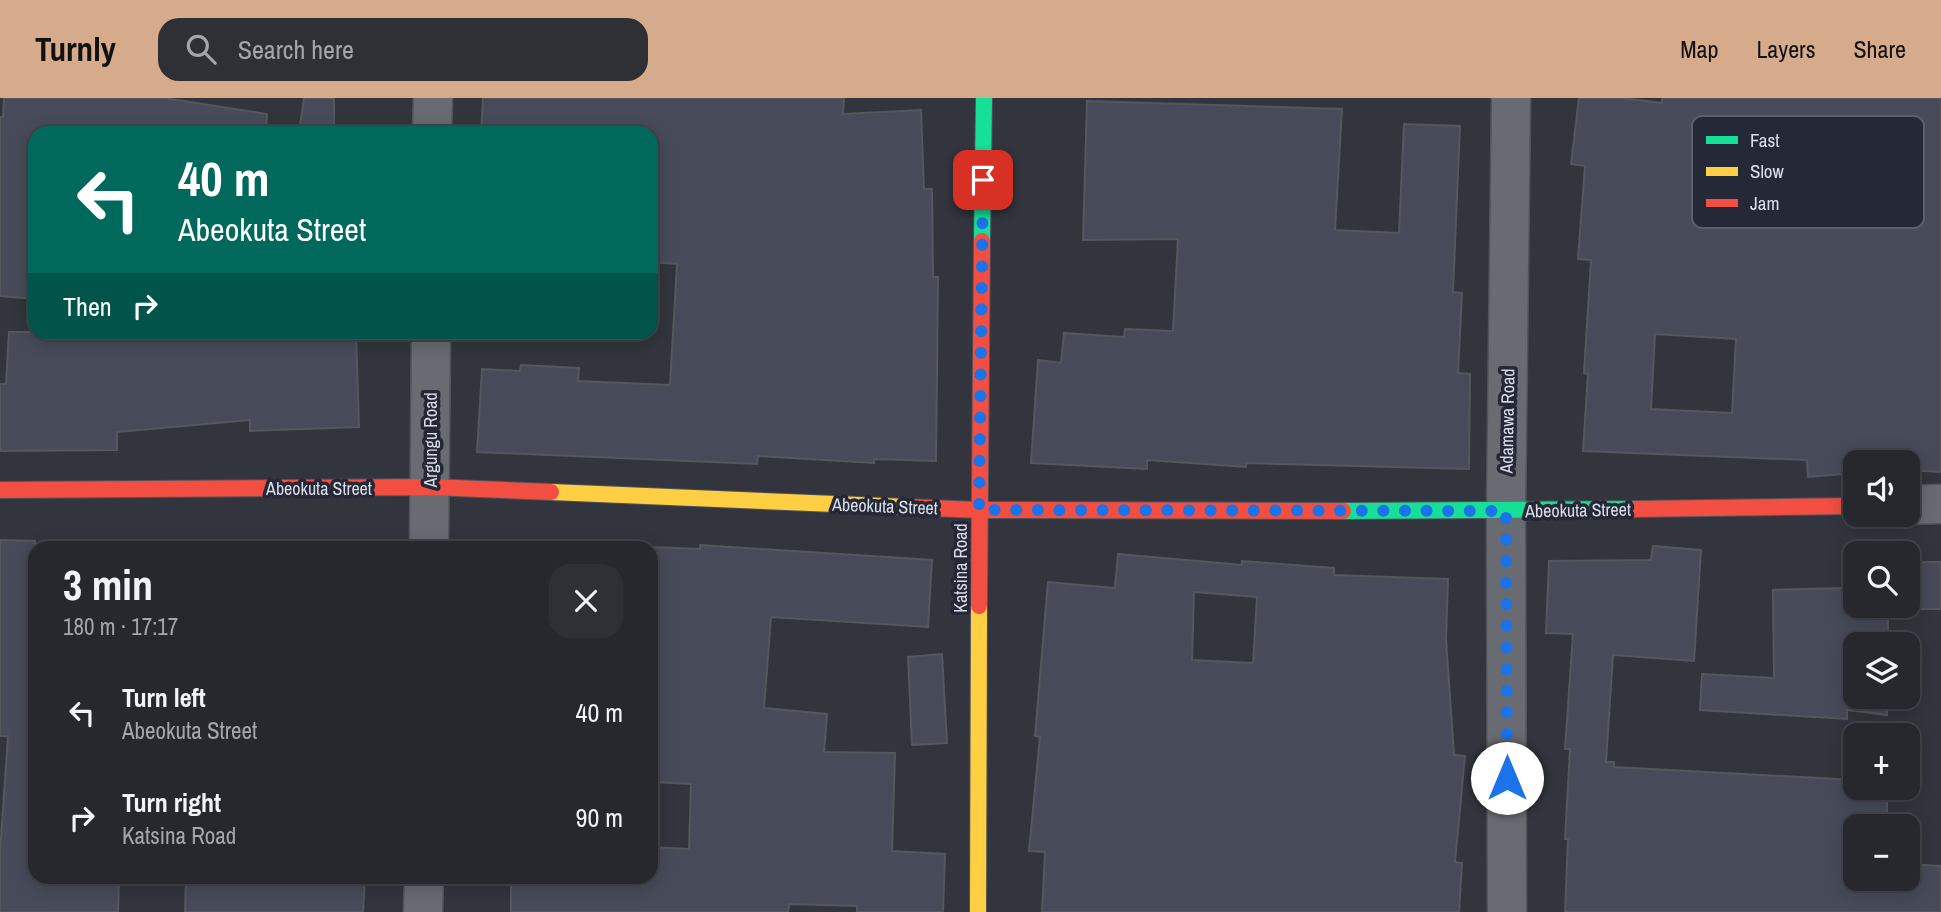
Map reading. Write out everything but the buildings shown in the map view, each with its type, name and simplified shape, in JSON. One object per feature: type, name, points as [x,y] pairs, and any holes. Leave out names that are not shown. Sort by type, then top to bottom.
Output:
[{"type":"street","points":[[432,126],[433,98]]},
{"type":"street","name":"Katsina Road","points":[[978,912],[984,98]]},
{"type":"street","name":"Adamawa Road","points":[[1507,912],[1506,511],[1511,98]]},
{"type":"street","name":"Argungu Road","points":[[429,541],[431,340]]},
{"type":"street","name":"Abeokuta Street","points":[[0,490],[430,487],[979,510],[1506,511],[1843,506]]},
{"type":"street","points":[[1920,505],[1941,504]]},
{"type":"street","points":[[424,884],[424,912]]},
{"type":"traffic: fast","points":[[982,241],[984,98]]},
{"type":"traffic: fast","points":[[1343,511],[1635,509]]},
{"type":"traffic: slow","points":[[551,492],[907,507]]},
{"type":"traffic: slow","points":[[978,912],[979,606]]},
{"type":"traffic: jam","points":[[979,606],[982,241]]},
{"type":"traffic: jam","points":[[0,490],[430,487],[551,492]]},
{"type":"traffic: jam","points":[[1635,509],[1843,506]]},
{"type":"traffic: jam","points":[[907,507],[979,510],[1343,511]]},
{"type":"route","points":[[983,180],[979,510],[1506,511],[1507,778]]}]
